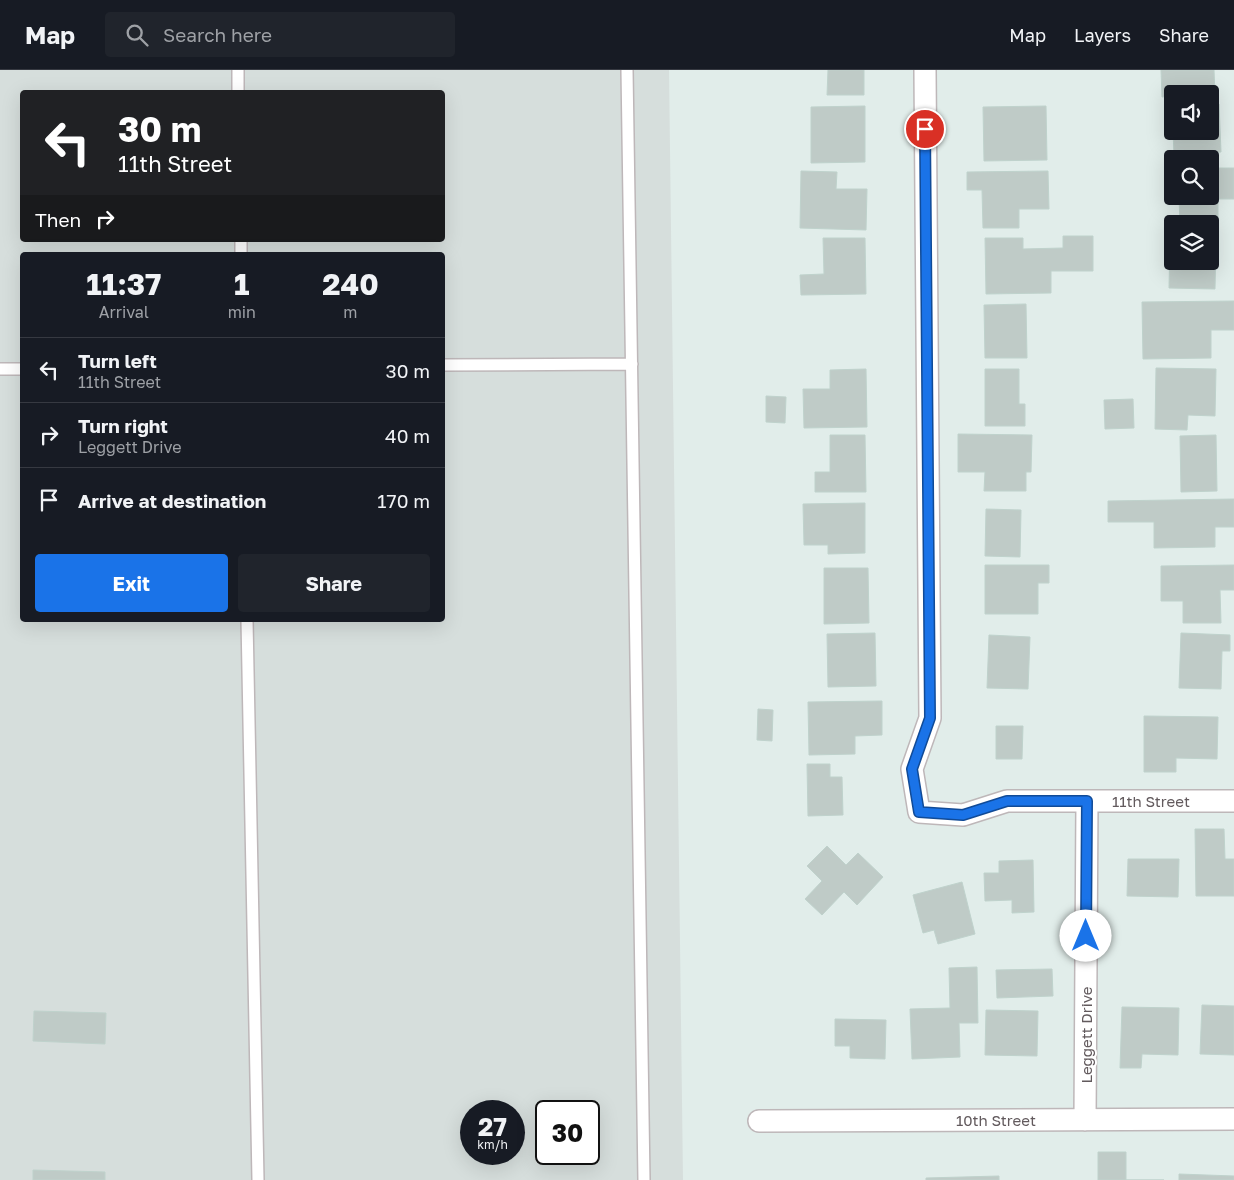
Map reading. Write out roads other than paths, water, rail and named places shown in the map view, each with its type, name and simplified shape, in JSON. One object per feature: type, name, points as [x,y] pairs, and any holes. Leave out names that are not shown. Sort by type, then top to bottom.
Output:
[{"type":"street","name":"11th Street","points":[[925,70],[930,718],[912,769],[919,812],[963,815],[1007,801],[1234,801]]},
{"type":"street","name":"Leggett Drive","points":[[1085,1120],[1087,801]]},
{"type":"street","name":"10th Street","points":[[759,1121],[1234,1119]]},
{"type":"lane","points":[[238,70],[238,90]]},
{"type":"lane","points":[[627,70],[644,1180]]},
{"type":"lane","points":[[445,365],[632,364]]},
{"type":"lane","points":[[0,369],[20,369]]},
{"type":"lane","points":[[247,622],[258,1180]]}]
